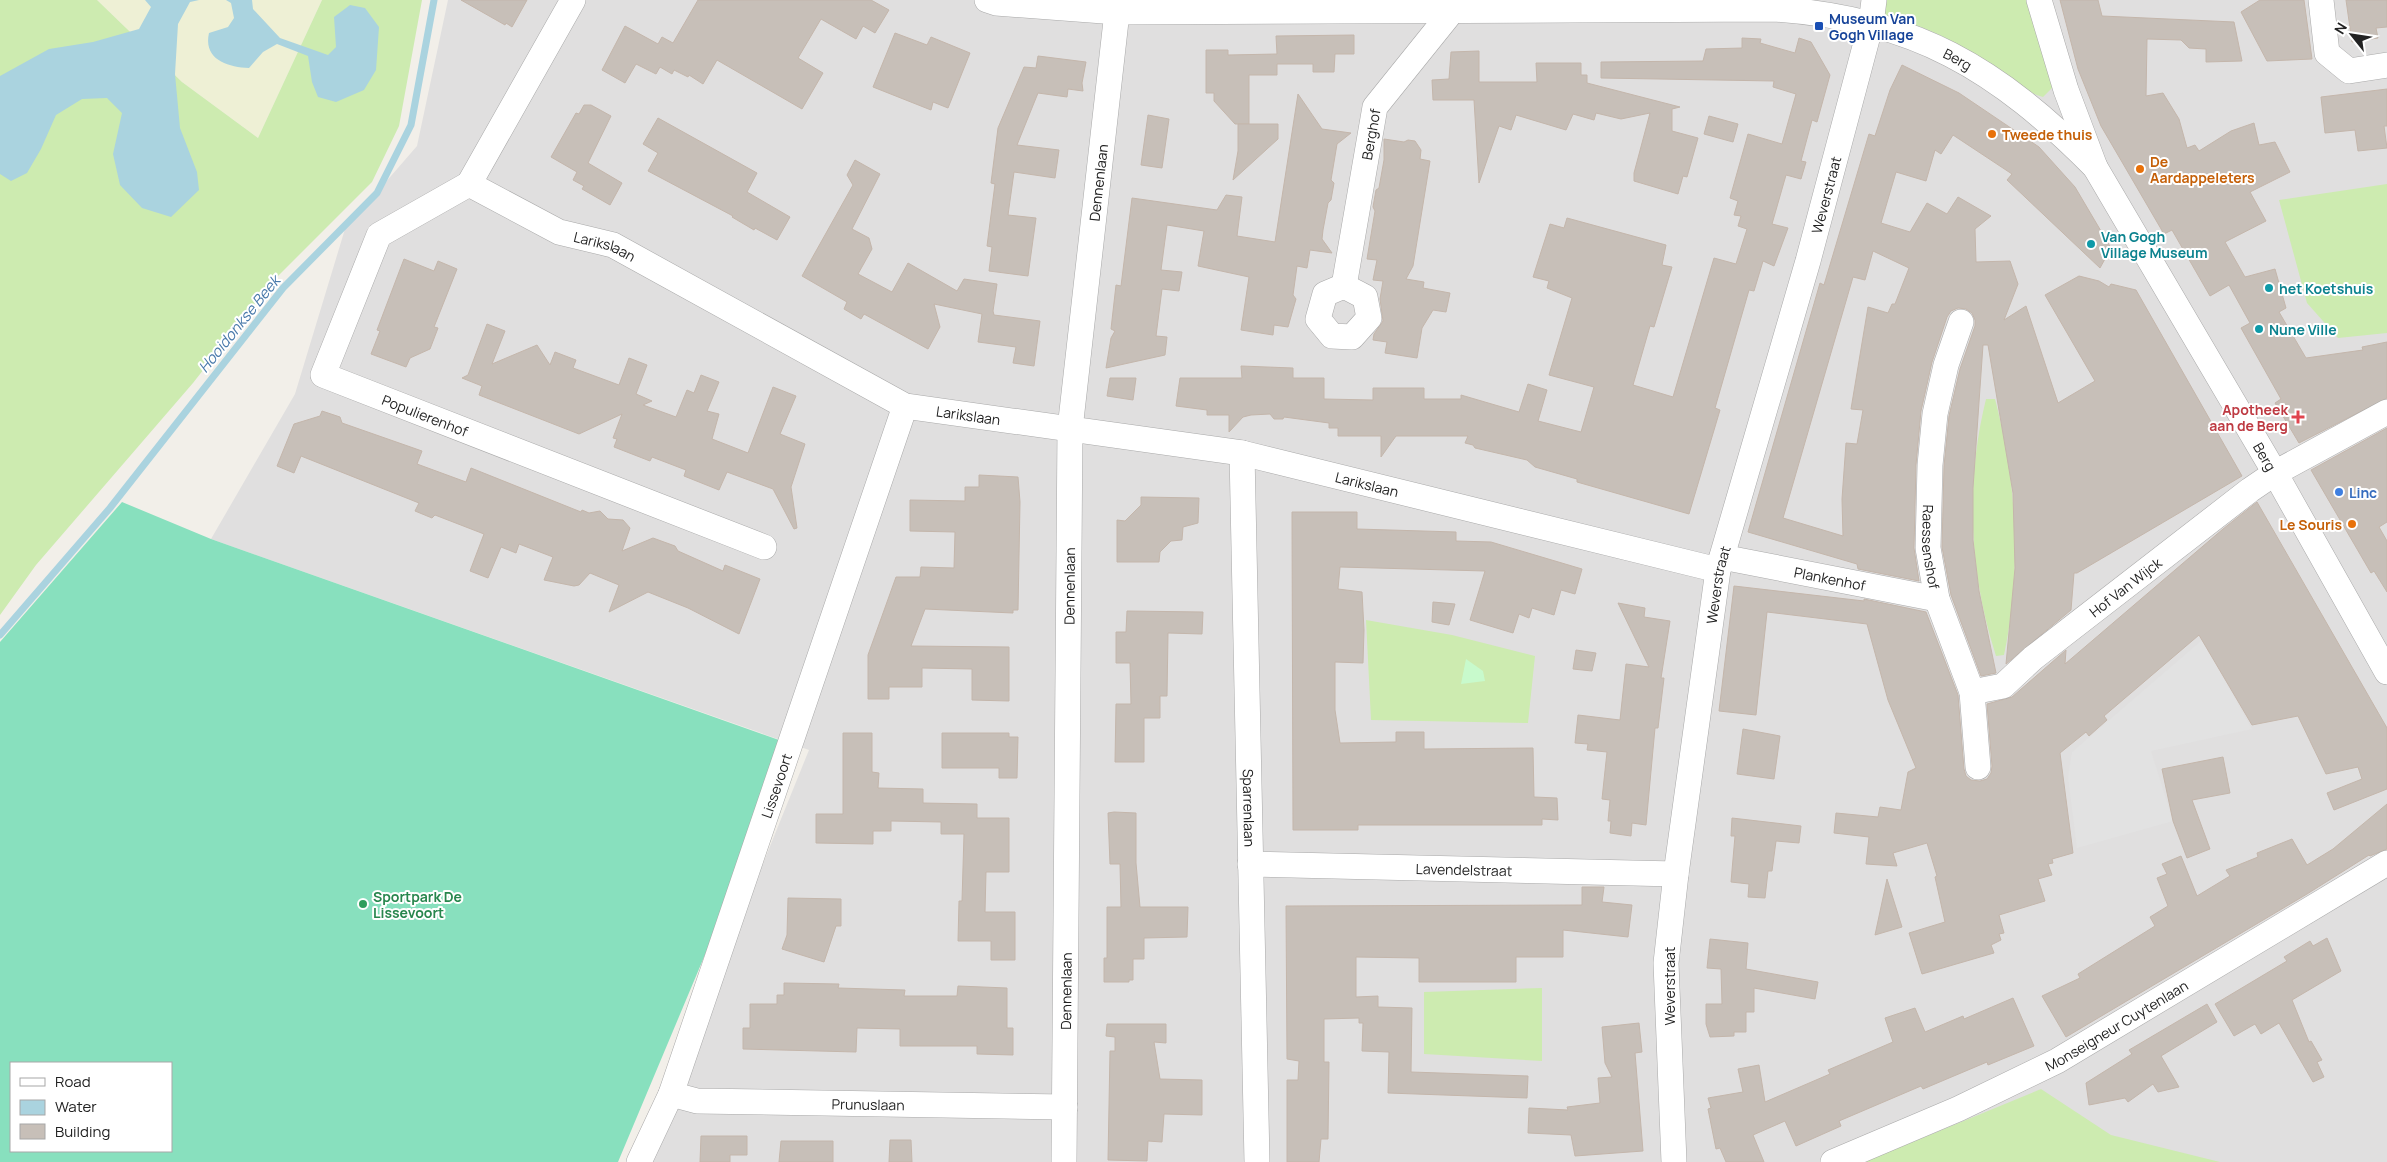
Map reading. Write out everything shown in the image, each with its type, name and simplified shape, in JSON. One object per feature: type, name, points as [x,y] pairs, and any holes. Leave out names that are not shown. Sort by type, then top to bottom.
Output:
[{"type":"street","points":[[469,184],[573,0]]},
{"type":"street","name":"Berg","points":[[987,0],[1116,12],[1229,5],[1453,10],[1774,9],[1834,15],[1871,24],[1918,39],[1953,55],[1996,82],[2036,111],[2094,167]]},
{"type":"street","name":"Berg","points":[[1802,11],[1847,0]]},
{"type":"street","points":[[1871,24],[1874,0]]},
{"type":"street","name":"Berg","points":[[2039,0],[2066,90],[2094,167],[2275,474],[2387,672]]},
{"type":"street","points":[[2321,0],[2327,53],[2349,71],[2387,65]]},
{"type":"street","name":"Berghof","points":[[1344,286],[1375,107],[1453,10]]},
{"type":"street","name":"Dennenlaan","points":[[1064,1162],[1070,429],[1116,12]]},
{"type":"street","name":"Weverstraat","points":[[1674,1162],[1666,963],[1676,874],[1720,564],[1808,261],[1871,24]]},
{"type":"street","points":[[2036,111],[2066,90]]},
{"type":"street","name":"Larikslaan","points":[[469,184],[560,232],[613,245],[905,406],[1242,453],[1720,564]]},
{"type":"street","name":"Populierenhof","points":[[469,184],[379,235],[323,375],[764,547]]},
{"type":"street","name":"Raessenshof","points":[[1961,322],[1946,365],[1935,414],[1930,464],[1928,548],[1937,599],[1972,692],[1978,767]]},
{"type":"street","name":"Lissevoort","points":[[639,1162],[671,1094],[905,406]]},
{"type":"street","name":"Hof Van Wijck","points":[[1972,692],[2003,686],[2033,658],[2227,506],[2275,474],[2387,412]]},
{"type":"street","name":"Sparrenlaan","points":[[1242,453],[1257,1162]]},
{"type":"street","name":"Plankenhof","points":[[1720,564],[1937,599]]},
{"type":"street","name":"Monseigneur Cuytenlaan","points":[[1833,1162],[1958,1109],[2057,1061],[2387,863]]},
{"type":"street","name":"Lavendelstraat","points":[[1250,864],[1676,874]]},
{"type":"street","name":"Prunuslaan","points":[[671,1094],[697,1101],[1065,1106]]},
{"type":"shaded area","points":[[448,0],[2387,0],[2387,1162],[642,1162],[809,750],[211,539],[295,394],[345,229],[417,146]]},
{"type":"shaded area","points":[[2202,640],[2252,729],[2151,751],[2173,821],[2077,848],[2068,777],[2072,752]]},
{"type":"green space","points":[[0,0],[97,0],[182,82],[258,138],[322,0],[422,0],[399,126],[372,182],[272,282],[193,383],[36,565],[0,615]]},
{"type":"green space","points":[[97,0],[322,0],[258,138],[182,82]]},
{"type":"green space","points":[[1885,0],[2030,0],[2053,87],[2043,97],[2024,89],[1954,42],[1886,15],[1882,7]]},
{"type":"green space","points":[[2387,184],[2387,333],[2338,338],[2307,303],[2279,200]]},
{"type":"green space","points":[[1986,399],[1995,399],[2002,431],[2012,495],[2014,527],[2015,559],[2010,623],[2004,655],[1996,656],[1980,593],[1975,561],[1973,528],[1975,463]]},
{"type":"green space","name":"Sportpark De Lissevoort","points":[[122,502],[211,539],[793,745],[618,1162],[0,1162],[0,642]]},
{"type":"green space","points":[[1366,620],[1452,635],[1535,656],[1528,723],[1371,720]]},
{"type":"green space","points":[[1466,659],[1483,671],[1485,681],[1461,684]]},
{"type":"green space","points":[[1542,988],[1542,1061],[1424,1054],[1424,992]]},
{"type":"green space","points":[[2041,1089],[2111,1135],[2220,1162],[1864,1162]]},
{"type":"water","points":[[145,0],[199,0],[190,2],[178,24],[175,74],[180,128],[197,172],[199,190],[171,217],[142,208],[120,185],[113,154],[122,113],[107,98],[82,99],[56,115],[41,149],[27,173],[11,181],[0,174],[0,76],[49,49],[93,42],[139,29],[151,7]]},
{"type":"water","points":[[226,0],[252,0],[253,9],[280,38],[328,55],[336,47],[334,17],[350,5],[365,8],[379,27],[376,70],[364,90],[336,102],[318,97],[312,82],[308,56],[277,44],[263,52],[249,68],[233,66],[218,60],[210,49],[208,42],[209,33],[228,27],[234,18],[231,3]]},
{"type":"building","points":[[461,0],[527,0],[512,27],[506,23],[505,25]]},
{"type":"building","points":[[698,0],[871,0],[889,10],[875,33],[863,26],[856,39],[821,19],[798,58],[823,73],[802,109],[717,60],[703,84],[689,75],[688,77],[674,70],[672,74],[660,67],[656,74],[636,64],[625,83],[602,70],[625,26],[658,44],[662,37],[673,43]]},
{"type":"building","points":[[2060,0],[2098,0],[2102,16],[2234,22],[2242,61],[2206,62],[2206,49],[2189,48],[2181,40],[2147,39],[2146,96],[2163,93],[2179,119],[2187,148],[2195,145],[2199,151],[2231,131],[2254,123],[2259,145],[2275,142],[2290,172],[2250,192],[2266,221],[2225,242],[2245,277],[2275,269],[2286,308],[2279,312],[2306,358],[2363,350],[2362,347],[2387,342],[2387,398],[2299,443],[2275,403],[2281,399],[2241,328],[2250,323],[2229,285],[2210,296],[2172,230],[2164,234],[2101,126],[2078,69]]},
{"type":"building","points":[[2260,0],[2304,0],[2312,59],[2267,61],[2241,12]]},
{"type":"building","points":[[2346,0],[2387,0],[2387,27],[2376,28],[2378,38],[2352,42]]},
{"type":"building","points":[[895,33],[927,45],[931,37],[970,53],[948,108],[933,102],[931,110],[873,87]]},
{"type":"building","points":[[1354,35],[1354,54],[1335,54],[1334,72],[1313,72],[1313,64],[1277,64],[1277,75],[1249,75],[1249,124],[1235,124],[1214,101],[1214,93],[1206,93],[1206,50],[1228,50],[1228,55],[1277,54],[1276,36]]},
{"type":"building","points":[[1742,38],[1761,39],[1760,43],[1795,53],[1799,38],[1811,42],[1830,75],[1817,122],[1812,120],[1801,161],[1806,162],[1801,179],[1786,175],[1772,224],[1788,228],[1774,266],[1763,261],[1754,291],[1749,290],[1715,408],[1720,410],[1689,514],[1577,482],[1577,479],[1535,467],[1527,460],[1475,448],[1473,445],[1465,443],[1468,436],[1396,436],[1381,457],[1381,436],[1338,436],[1338,428],[1329,428],[1329,423],[1284,417],[1283,419],[1274,419],[1270,414],[1251,415],[1243,417],[1229,432],[1229,415],[1207,415],[1207,410],[1176,406],[1180,378],[1242,378],[1241,366],[1293,368],[1293,378],[1324,378],[1324,399],[1373,400],[1373,388],[1424,388],[1424,399],[1461,399],[1461,395],[1519,412],[1528,384],[1547,390],[1538,421],[1581,432],[1594,387],[1549,375],[1572,298],[1547,288],[1549,281],[1533,277],[1550,224],[1564,228],[1567,218],[1666,245],[1662,265],[1672,267],[1654,327],[1650,326],[1633,385],[1673,397],[1714,258],[1736,264],[1747,229],[1738,226],[1741,216],[1734,215],[1738,201],[1730,198],[1748,134],[1782,144],[1796,94],[1773,87],[1774,81],[1601,78],[1601,62],[1703,61],[1706,49],[1742,48]]},
{"type":"building","points":[[1479,51],[1479,82],[1537,82],[1536,63],[1581,63],[1581,75],[1587,75],[1587,83],[1680,107],[1672,109],[1672,131],[1698,138],[1687,177],[1683,176],[1678,194],[1634,181],[1634,173],[1650,113],[1621,119],[1596,113],[1594,120],[1573,114],[1566,130],[1516,115],[1511,130],[1499,126],[1479,183],[1474,100],[1433,100],[1432,80],[1449,79],[1451,52]]},
{"type":"building","points":[[1038,56],[1086,62],[1082,83],[1083,91],[1068,89],[1067,97],[1038,93],[1017,145],[1059,150],[1055,178],[1014,172],[1008,215],[1036,218],[1028,276],[989,271],[992,247],[987,246],[995,184],[991,183],[998,128],[1024,67],[1036,68]]},
{"type":"building","points":[[1902,65],[1959,93],[2039,147],[2075,187],[2111,248],[2100,268],[2007,180],[2012,174],[1953,135],[1941,154],[1935,150],[1926,181],[1896,172],[1881,223],[1910,232],[1927,203],[1947,214],[1958,197],[1991,216],[1975,229],[1976,262],[2010,261],[2018,284],[2004,320],[2026,306],[2058,403],[2095,381],[2045,295],[2079,276],[2099,281],[2109,287],[2111,284],[2136,290],[2242,476],[2077,573],[2074,573],[2071,610],[2006,664],[2015,568],[2013,493],[1988,345],[1983,345],[1973,488],[1973,540],[1979,591],[1996,673],[1981,676],[1951,595],[1942,547],[1944,466],[1949,416],[1960,369],[1975,326],[1972,313],[1966,309],[1958,308],[1951,311],[1947,317],[1932,362],[1921,411],[1916,465],[1914,548],[1919,581],[1858,569],[1857,564],[1748,532],[1820,283],[1824,285],[1869,134],[1875,136],[1890,90]],"holes":[[[1873,251],[1909,268],[1895,304],[1892,304],[1888,313],[1868,307],[1851,409],[1863,410],[1857,444],[1846,443],[1842,499],[1843,536],[1783,518],[1853,277],[1865,280]]]},
{"type":"building","points":[[2387,89],[2387,126],[2384,126],[2387,148],[2358,151],[2355,130],[2325,133],[2321,97]]},
{"type":"building","points":[[1298,94],[1322,129],[1351,133],[1337,144],[1331,180],[1334,183],[1323,230],[1322,239],[1332,253],[1310,250],[1307,268],[1297,266],[1293,295],[1296,299],[1288,327],[1274,325],[1273,335],[1241,330],[1249,277],[1198,266],[1204,231],[1167,225],[1161,270],[1182,272],[1179,291],[1162,289],[1156,336],[1167,337],[1165,355],[1106,368],[1111,338],[1115,331],[1111,329],[1116,285],[1121,286],[1132,198],[1217,210],[1226,195],[1242,197],[1237,236],[1275,242]]},
{"type":"building","points":[[584,105],[591,105],[611,116],[588,163],[622,183],[610,205],[582,189],[584,186],[573,180],[577,172],[551,157],[576,113],[579,114]]},
{"type":"building","points":[[1148,115],[1169,119],[1162,168],[1141,165]]},
{"type":"building","points":[[1709,116],[1738,124],[1733,142],[1704,134]]},
{"type":"building","points":[[658,118],[757,173],[747,192],[790,217],[777,240],[755,228],[754,230],[733,216],[648,171],[658,153],[643,144]]},
{"type":"building","points":[[1238,124],[1278,124],[1278,139],[1233,180],[1238,151]]},
{"type":"building","points":[[1384,139],[1404,142],[1408,140],[1415,141],[1421,150],[1420,159],[1430,161],[1413,266],[1406,279],[1424,282],[1423,288],[1450,293],[1446,312],[1433,310],[1422,328],[1417,358],[1385,353],[1387,342],[1373,340],[1374,334],[1383,321],[1380,299],[1383,281],[1373,280],[1377,260],[1367,259],[1375,211],[1373,207],[1376,190],[1379,188],[1384,160]]},
{"type":"building","points":[[855,160],[880,174],[852,229],[869,238],[872,249],[858,274],[892,292],[908,263],[957,291],[964,279],[997,284],[994,315],[1040,321],[1034,366],[1013,363],[1016,347],[978,342],[982,314],[934,304],[940,327],[928,349],[864,314],[861,319],[844,309],[847,302],[802,276],[853,185],[847,175]]},
{"type":"building","points":[[404,259],[434,271],[438,261],[457,269],[434,327],[438,328],[430,349],[410,358],[406,367],[371,354],[380,331],[377,330]]},
{"type":"building","points":[[487,324],[505,331],[492,364],[537,345],[550,365],[555,352],[576,360],[573,368],[619,385],[629,358],[647,365],[636,394],[652,401],[643,405],[676,417],[687,390],[694,393],[701,375],[719,382],[707,411],[719,414],[712,439],[748,453],[773,387],[796,396],[780,434],[805,444],[791,487],[797,528],[794,529],[773,489],[727,472],[719,490],[684,476],[686,470],[652,457],[650,461],[614,447],[617,439],[613,438],[622,414],[579,434],[479,395],[482,386],[462,378],[468,375]]},
{"type":"building","points":[[1110,378],[1136,378],[1133,400],[1107,396]]},
{"type":"building","points":[[322,411],[340,417],[342,423],[422,451],[417,464],[466,482],[471,468],[581,512],[582,510],[589,513],[600,511],[608,519],[623,520],[630,528],[622,551],[653,538],[675,546],[678,551],[723,571],[725,565],[760,579],[739,634],[688,608],[648,592],[609,612],[619,585],[590,573],[579,585],[574,586],[544,580],[553,557],[519,544],[516,553],[501,547],[488,578],[470,571],[484,534],[435,515],[432,518],[415,511],[419,503],[301,456],[294,473],[277,466],[294,424],[320,416]]},
{"type":"building","points":[[2387,428],[2387,522],[2379,527],[2387,541],[2387,592],[2374,571],[2371,573],[2311,470]]},
{"type":"building","points":[[979,475],[1018,477],[1020,502],[1018,610],[1013,610],[1013,613],[925,609],[911,646],[1009,647],[1009,701],[972,700],[972,669],[922,668],[922,687],[889,687],[889,699],[868,699],[868,655],[896,577],[920,577],[921,567],[954,568],[955,532],[910,531],[910,500],[965,501],[965,487],[979,487]]},
{"type":"building","points":[[1141,497],[1199,498],[1198,523],[1183,527],[1182,540],[1171,541],[1160,552],[1159,562],[1117,562],[1117,520],[1125,521],[1141,505]]},
{"type":"building","points":[[2257,502],[2387,728],[2387,789],[2334,810],[2327,793],[2362,779],[2358,767],[2326,774],[2298,716],[2252,725],[2199,635],[2104,716],[2107,720],[2089,736],[2086,732],[2060,753],[2073,853],[2052,859],[2053,863],[2048,864],[2052,875],[2038,879],[2045,901],[1999,915],[2004,933],[1999,934],[2001,940],[1991,945],[1994,953],[1922,974],[1909,933],[1945,922],[1935,877],[1937,876],[1927,843],[1893,853],[1897,866],[1866,864],[1869,837],[1834,833],[1836,813],[1878,817],[1880,807],[1901,810],[1908,772],[1916,768],[1888,700],[1867,624],[1767,612],[1756,715],[1719,711],[1734,586],[1864,601],[1864,599],[1926,612],[1958,695],[1966,776],[1971,780],[1980,781],[1987,779],[1991,773],[1992,766],[1987,704],[2012,697],[2066,650],[2065,664]]},
{"type":"building","points":[[1292,512],[1357,512],[1357,529],[1456,532],[1456,541],[1491,542],[1582,569],[1575,594],[1561,590],[1554,615],[1532,608],[1529,618],[1519,614],[1513,633],[1470,620],[1485,571],[1340,567],[1338,589],[1362,592],[1364,630],[1363,663],[1335,662],[1335,710],[1340,743],[1396,742],[1396,732],[1424,732],[1424,749],[1533,748],[1534,797],[1557,798],[1558,820],[1542,819],[1542,825],[1358,825],[1358,830],[1293,830]]},
{"type":"building","points":[[1433,602],[1455,604],[1449,625],[1432,622]]},
{"type":"building","points":[[1618,603],[1645,608],[1644,617],[1670,621],[1661,678],[1664,678],[1658,728],[1655,728],[1646,825],[1632,823],[1631,836],[1610,833],[1611,821],[1608,821],[1610,800],[1602,799],[1607,752],[1587,750],[1588,744],[1575,743],[1578,715],[1620,720],[1626,664],[1649,667]]},
{"type":"building","points":[[1127,611],[1203,612],[1202,634],[1168,633],[1167,696],[1160,696],[1160,718],[1144,718],[1144,762],[1115,762],[1116,704],[1131,704],[1130,663],[1116,663],[1116,632],[1126,632]]},
{"type":"building","points":[[1576,650],[1596,653],[1592,671],[1573,669]]},
{"type":"building","points":[[1743,729],[1780,736],[1774,779],[1737,774]]},
{"type":"building","points":[[843,733],[872,733],[872,772],[879,773],[878,788],[923,789],[923,803],[977,804],[977,818],[1009,818],[1009,872],[986,872],[985,912],[1015,912],[1015,960],[991,960],[991,941],[958,941],[959,901],[962,901],[964,834],[941,834],[941,822],[891,821],[891,831],[873,831],[873,844],[816,843],[816,814],[843,814]]},
{"type":"building","points":[[942,733],[1009,733],[1009,737],[1018,737],[1017,778],[999,778],[999,768],[942,768]]},
{"type":"building","points":[[2223,757],[2230,793],[2192,800],[2210,849],[2187,858],[2173,821],[2162,769]]},
{"type":"building","points":[[2387,804],[2387,849],[2369,855],[2307,894],[2066,1037],[2042,996],[2080,978],[2078,974],[2155,926],[2150,917],[2168,906],[2157,878],[2167,874],[2162,864],[2181,856],[2197,896],[2230,876],[2226,870],[2258,857],[2257,853],[2292,839],[2307,865],[2333,849]]},
{"type":"building","points":[[1108,813],[1136,813],[1136,863],[1140,907],[1188,907],[1187,937],[1144,938],[1144,959],[1133,959],[1133,980],[1129,980],[1129,982],[1104,982],[1104,958],[1107,958],[1107,907],[1121,907],[1120,864],[1110,864]]},
{"type":"building","points":[[1732,818],[1801,826],[1799,843],[1776,841],[1772,871],[1768,871],[1765,898],[1748,897],[1749,884],[1731,882],[1735,836],[1731,836]]},
{"type":"building","points":[[1887,879],[1902,927],[1875,935]]},
{"type":"building","points":[[1582,887],[1604,887],[1602,902],[1632,905],[1628,937],[1563,930],[1563,957],[1516,957],[1516,982],[1419,982],[1419,958],[1356,957],[1356,997],[1378,996],[1378,1007],[1412,1008],[1411,1072],[1528,1076],[1527,1098],[1388,1093],[1389,1052],[1362,1051],[1363,1023],[1359,1023],[1359,1018],[1324,1019],[1324,1062],[1329,1062],[1328,1139],[1321,1139],[1319,1162],[1287,1162],[1287,1080],[1298,1080],[1299,1061],[1287,1059],[1286,906],[1582,905]]},
{"type":"building","points":[[788,898],[841,899],[841,926],[836,926],[824,962],[782,949],[787,935]]},
{"type":"building","points":[[2327,938],[2341,971],[2292,1000],[2309,1042],[2311,1041],[2322,1060],[2317,1062],[2324,1077],[2313,1082],[2279,1023],[2261,1034],[2255,1024],[2234,1036],[2215,1004],[2287,961],[2284,957],[2310,941],[2313,946]]},
{"type":"building","points":[[1710,939],[1748,943],[1746,969],[1818,982],[1815,999],[1754,988],[1754,1012],[1746,1012],[1746,1032],[1734,1032],[1734,1036],[1710,1037],[1706,1024],[1706,1004],[1722,1004],[1721,969],[1707,968]]},
{"type":"building","points":[[784,983],[839,984],[838,988],[905,990],[904,996],[957,996],[958,986],[1007,988],[1007,1028],[1013,1028],[1013,1055],[977,1054],[977,1046],[900,1046],[900,1029],[857,1028],[856,1052],[743,1049],[743,1028],[750,1028],[750,1004],[777,1004],[777,995],[784,995]]},
{"type":"building","points":[[2013,998],[2034,1046],[1988,1065],[1987,1062],[1923,1089],[1921,1086],[1839,1121],[1841,1126],[1796,1146],[1785,1121],[1753,1135],[1764,1162],[1726,1162],[1720,1148],[1716,1149],[1708,1109],[1711,1108],[1708,1098],[1743,1092],[1738,1069],[1759,1065],[1765,1102],[1830,1074],[1828,1070],[1893,1042],[1885,1018],[1915,1008],[1925,1032],[1963,1016],[1964,1019]]},
{"type":"building","points":[[2207,1004],[2217,1022],[2161,1056],[2179,1087],[2158,1092],[2153,1084],[2128,1102],[2125,1098],[2089,1105],[2086,1083],[2132,1054],[2129,1050]]},
{"type":"building","points":[[1639,1023],[1642,1052],[1635,1053],[1643,1151],[1575,1156],[1571,1135],[1528,1133],[1529,1108],[1568,1110],[1567,1107],[1600,1103],[1598,1078],[1612,1077],[1605,1063],[1602,1027]]},
{"type":"building","points":[[1107,1024],[1166,1024],[1166,1043],[1154,1042],[1160,1079],[1202,1080],[1202,1115],[1164,1114],[1162,1142],[1148,1141],[1147,1161],[1108,1160],[1110,1051],[1115,1051],[1115,1037],[1106,1036]]},
{"type":"building","points":[[701,1136],[747,1136],[747,1155],[730,1155],[730,1162],[700,1162]]},
{"type":"building","points":[[890,1140],[911,1140],[912,1162],[889,1162]]},
{"type":"building","points":[[781,1141],[833,1141],[833,1162],[779,1162]]},
{"type":"waterway","name":"Hooidonkse Beek","points":[[0,635],[110,508],[283,288],[377,193],[411,125],[434,0]]},
{"type":"place","name":"Museum Van Gogh Village","points":[[1819,26]]},
{"type":"place","name":"Tweede thuis","points":[[1992,134]]},
{"type":"place","name":"De Aardappeleters","points":[[2140,169]]},
{"type":"place","name":"Van Gogh Village Museum","points":[[2091,244]]},
{"type":"place","name":"het Koetshuis","points":[[2269,288]]},
{"type":"place","name":"Nune Ville","points":[[2259,329]]},
{"type":"place","name":"Apotheek aan de Berg","points":[[2298,417]]},
{"type":"place","name":"Linc","points":[[2339,492]]},
{"type":"place","name":"Le Souris","points":[[2352,524]]},
{"type":"place","name":"Sportpark De Lissevoort","points":[[363,904]]}]
